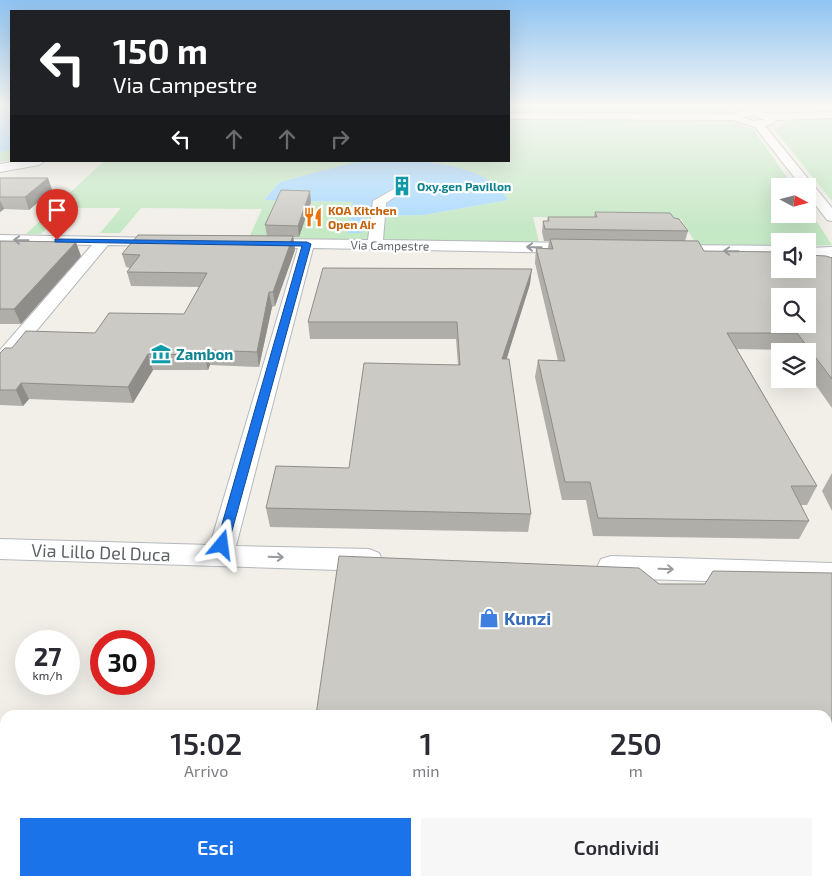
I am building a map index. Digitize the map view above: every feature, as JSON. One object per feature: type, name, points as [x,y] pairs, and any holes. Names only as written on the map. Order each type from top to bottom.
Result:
[{"type":"street","points":[[782,147],[832,217]]},
{"type":"street","points":[[0,168],[33,162]]},
{"type":"street","points":[[375,245],[380,202],[394,194]]},
{"type":"street","points":[[0,240],[180,242]]},
{"type":"street","points":[[0,362],[104,241]]},
{"type":"street","name":"Via Campestre","points":[[252,243],[592,248]]},
{"type":"street","points":[[220,555],[307,244]]},
{"type":"street","points":[[661,250],[771,252]]},
{"type":"street","points":[[816,252],[832,252]]},
{"type":"street","name":"Via Lillo Del Duca","points":[[0,549],[397,561]]},
{"type":"street","points":[[585,567],[832,574]]},
{"type":"green space","points":[[0,147],[10,147],[10,160],[0,162]]},
{"type":"green space","points":[[510,147],[766,147],[787,178],[771,178],[771,223],[816,223],[816,220],[832,245],[816,246],[816,233],[771,233],[771,246],[697,245],[681,219],[533,217],[539,242],[249,238],[262,209],[141,208],[120,233],[100,233],[121,208],[68,208],[41,234],[26,234],[103,162],[360,162],[280,182],[264,200],[354,202],[347,233],[362,233],[366,216],[424,215],[508,200],[491,183],[457,168],[427,162],[510,162]]},
{"type":"green space","points":[[789,147],[832,147],[832,201],[816,181],[816,178],[813,178]]},
{"type":"water","points":[[356,162],[427,162],[470,171],[488,179],[501,190],[508,200],[424,215],[366,216],[362,233],[347,233],[353,202],[264,200],[280,182]]},
{"type":"building","points":[[0,178],[48,178],[25,197],[0,197]]},
{"type":"building","points":[[281,190],[310,191],[298,226],[265,225]]},
{"type":"building","points":[[595,212],[670,213],[674,218],[679,219],[688,231],[545,229],[543,221],[549,221],[548,217],[597,217]]},
{"type":"building","points":[[138,235],[293,236],[273,292],[269,292],[257,352],[206,350],[204,355],[148,354],[128,387],[21,383],[16,390],[0,390],[0,353],[5,348],[12,348],[26,331],[95,333],[109,313],[184,314],[207,273],[127,272],[140,255],[122,254]]},
{"type":"building","points":[[550,239],[698,241],[704,251],[771,252],[771,278],[816,278],[816,255],[832,258],[832,379],[816,358],[816,343],[805,343],[797,333],[816,333],[816,288],[771,288],[771,333],[727,333],[817,486],[791,486],[809,521],[598,518],[590,482],[565,482],[538,360],[565,361],[536,248],[553,249]]},
{"type":"building","points":[[0,241],[76,242],[14,309],[0,309]]},
{"type":"building","points":[[323,268],[532,269],[502,359],[509,359],[531,514],[266,508],[276,466],[349,468],[364,363],[460,365],[457,322],[308,322]]},
{"type":"building","points":[[339,556],[639,568],[659,584],[705,584],[713,571],[832,573],[832,710],[317,710]]},
{"type":"place","name":"Oxy.gen Pavillon","points":[[402,186]]},
{"type":"place","name":"KOA Kitchen Open Air","points":[[313,217]]},
{"type":"place","name":"Zambon","points":[[161,354]]},
{"type":"place","name":"Kunzi","points":[[489,618]]},
{"type":"route","points":[[57,240],[307,244],[222,545]]}]
